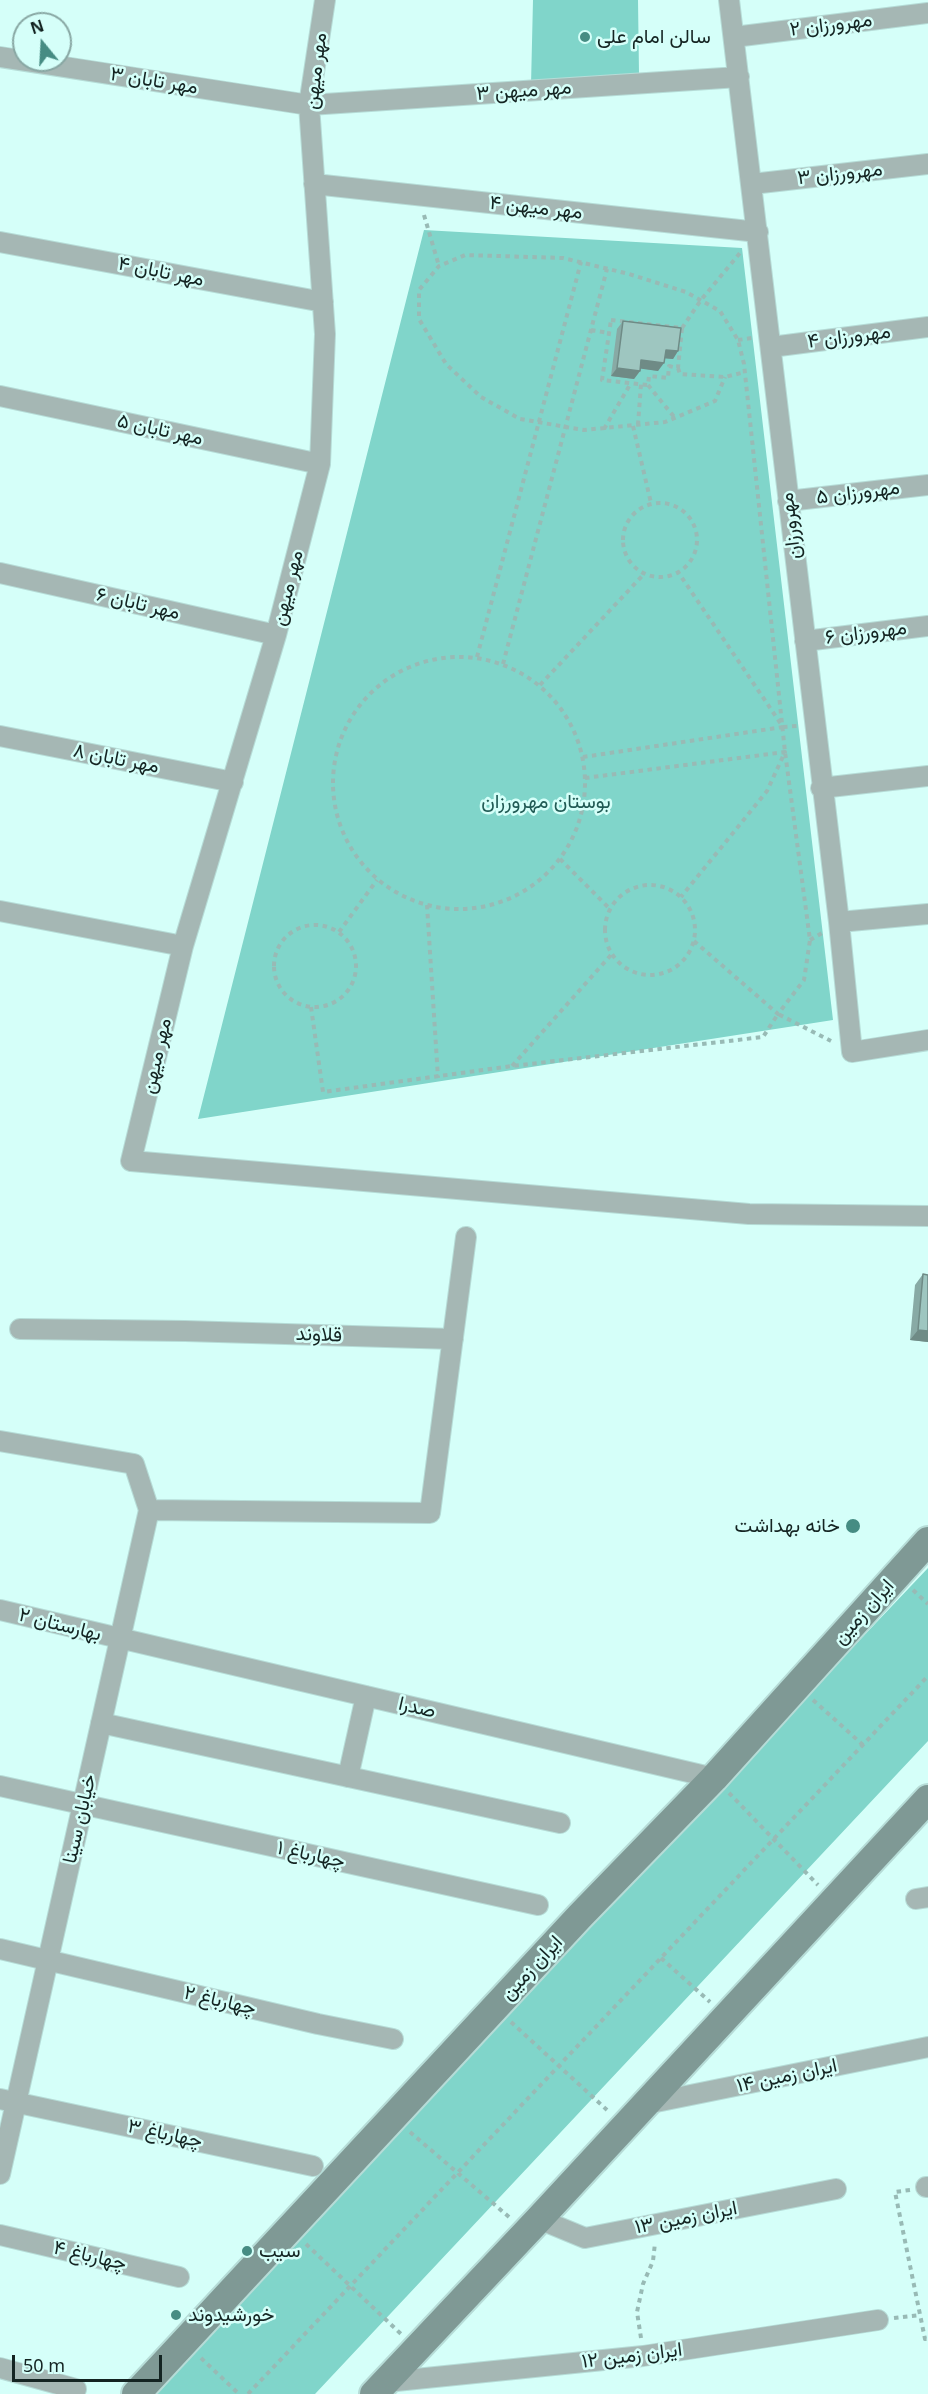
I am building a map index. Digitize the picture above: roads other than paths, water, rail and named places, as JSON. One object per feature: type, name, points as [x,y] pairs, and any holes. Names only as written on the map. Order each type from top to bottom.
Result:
[{"type":"main road","name":"ایران زمین","points":[[136,2394],[580,1916],[714,1778],[928,1541]]},
{"type":"main road","points":[[380,2388],[928,1799]]},
{"type":"street","name":"مهر میهن","points":[[325,0],[309,105],[325,334],[320,464],[276,635],[183,946],[131,1161],[748,1214],[928,1216]]},
{"type":"street","name":"مهرورزان","points":[[729,0],[758,232],[821,788],[839,922],[852,1052],[928,1040]]},
{"type":"street","name":"مهرورزان ۲","points":[[734,36],[928,13]]},
{"type":"street","name":"مهر تابان ۳","points":[[0,57],[309,105]]},
{"type":"street","name":"مهر میهن ۳","points":[[309,105],[739,77]]},
{"type":"street","name":"مهرورزان ۳","points":[[752,184],[928,164]]},
{"type":"street","name":"مهر میهن ۴","points":[[315,184],[758,232]]},
{"type":"street","name":"مهر تابان ۴","points":[[0,242],[323,302]]},
{"type":"street","name":"مهرورزان ۴","points":[[771,347],[928,327]]},
{"type":"street","name":"مهر تابان ۵","points":[[0,396],[320,464]]},
{"type":"street","name":"مهرورزان ۵","points":[[788,501],[928,484]]},
{"type":"street","name":"مهر تابان ۶","points":[[0,573],[276,635]]},
{"type":"street","name":"مهرورزان ۶","points":[[805,641],[928,626]]},
{"type":"street","name":"مهر تابان ۸","points":[[0,736],[233,782]]},
{"type":"street","points":[[821,788],[928,776]]},
{"type":"street","points":[[0,911],[183,946]]},
{"type":"street","points":[[839,922],[928,914]]},
{"type":"street","points":[[0,1441],[134,1464],[149,1510],[430,1514],[466,1237]]},
{"type":"street","name":"قلاوند","points":[[20,1329],[453,1339]]},
{"type":"street","name":"خیابان سینا","points":[[0,2174],[8,2100],[48,1960],[149,1510]]},
{"type":"street","name":"بهارستان ۲","points":[[0,1610],[120,1639]]},
{"type":"street","name":"صدرا","points":[[120,1639],[714,1778]]},
{"type":"street","points":[[348,1777],[366,1696]]},
{"type":"street","points":[[101,1723],[560,1822]]},
{"type":"street","name":"چهارباغ ۱","points":[[0,1786],[538,1905]]},
{"type":"street","name":"چهارباغ ۲","points":[[0,1949],[318,2025],[393,2039]]},
{"type":"street","name":"ایران زمین ۱۴","points":[[646,2104],[928,2047]]},
{"type":"street","name":"چهارباغ ۳","points":[[8,2100],[313,2166]]},
{"type":"street","name":"ایران زمین ۱۳","points":[[533,2226],[585,2238],[836,2189]]},
{"type":"street","name":"چهارباغ ۴","points":[[0,2235],[179,2277]]},
{"type":"street","name":"ایران زمین ۱۲","points":[[380,2388],[643,2356],[878,2320]]},
{"type":"street","points":[[0,2368],[76,2389]]},
{"type":"place","name":"سالن امام علی","points":[[585,37]]},
{"type":"place","name":"خانه بهداشت","points":[[853,1526]]},
{"type":"place","name":"سیب","points":[[247,2251]]},
{"type":"place","name":"خورشیدوند","points":[[176,2315]]},
{"type":"park label","name":"بوستان مهرورزان","points":[[546,802]]}]
